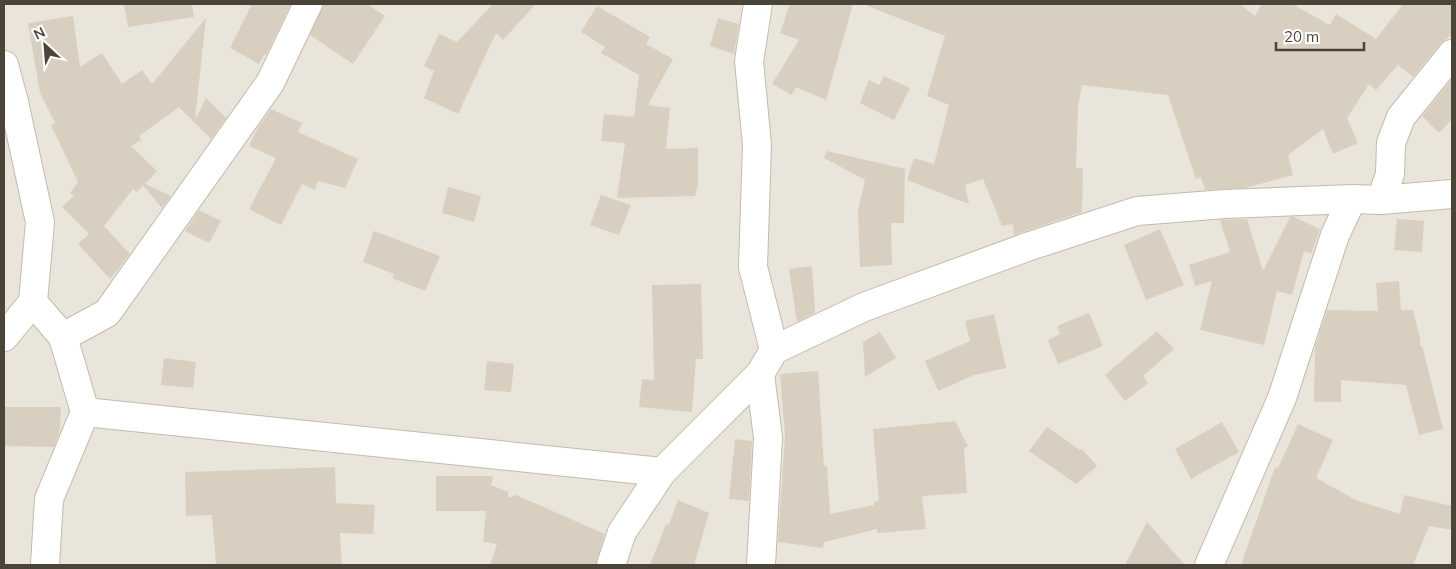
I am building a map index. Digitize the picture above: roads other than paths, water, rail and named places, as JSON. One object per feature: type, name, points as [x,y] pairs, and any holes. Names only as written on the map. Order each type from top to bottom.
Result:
[{"type":"street","points":[[63,337],[107,313],[270,82],[308,4]]},
{"type":"street","points":[[758,4],[750,61],[757,145],[753,267],[774,350]]},
{"type":"street","points":[[1381,200],[1390,174],[1391,143],[1402,117],[1452,54]]},
{"type":"street","points":[[4,65],[40,222],[33,302],[4,337]]},
{"type":"street","points":[[611,565],[622,532],[662,472],[760,374],[774,350],[864,307],[1026,247],[1137,212],[1226,204],[1352,199],[1381,200],[1452,194]]},
{"type":"street","points":[[1209,565],[1282,398],[1314,308],[1335,235],[1352,199]]},
{"type":"street","points":[[33,302],[63,337],[85,412],[49,499],[45,565]]},
{"type":"street","points":[[760,374],[768,438],[761,565]]},
{"type":"street","points":[[85,412],[662,472]]}]
